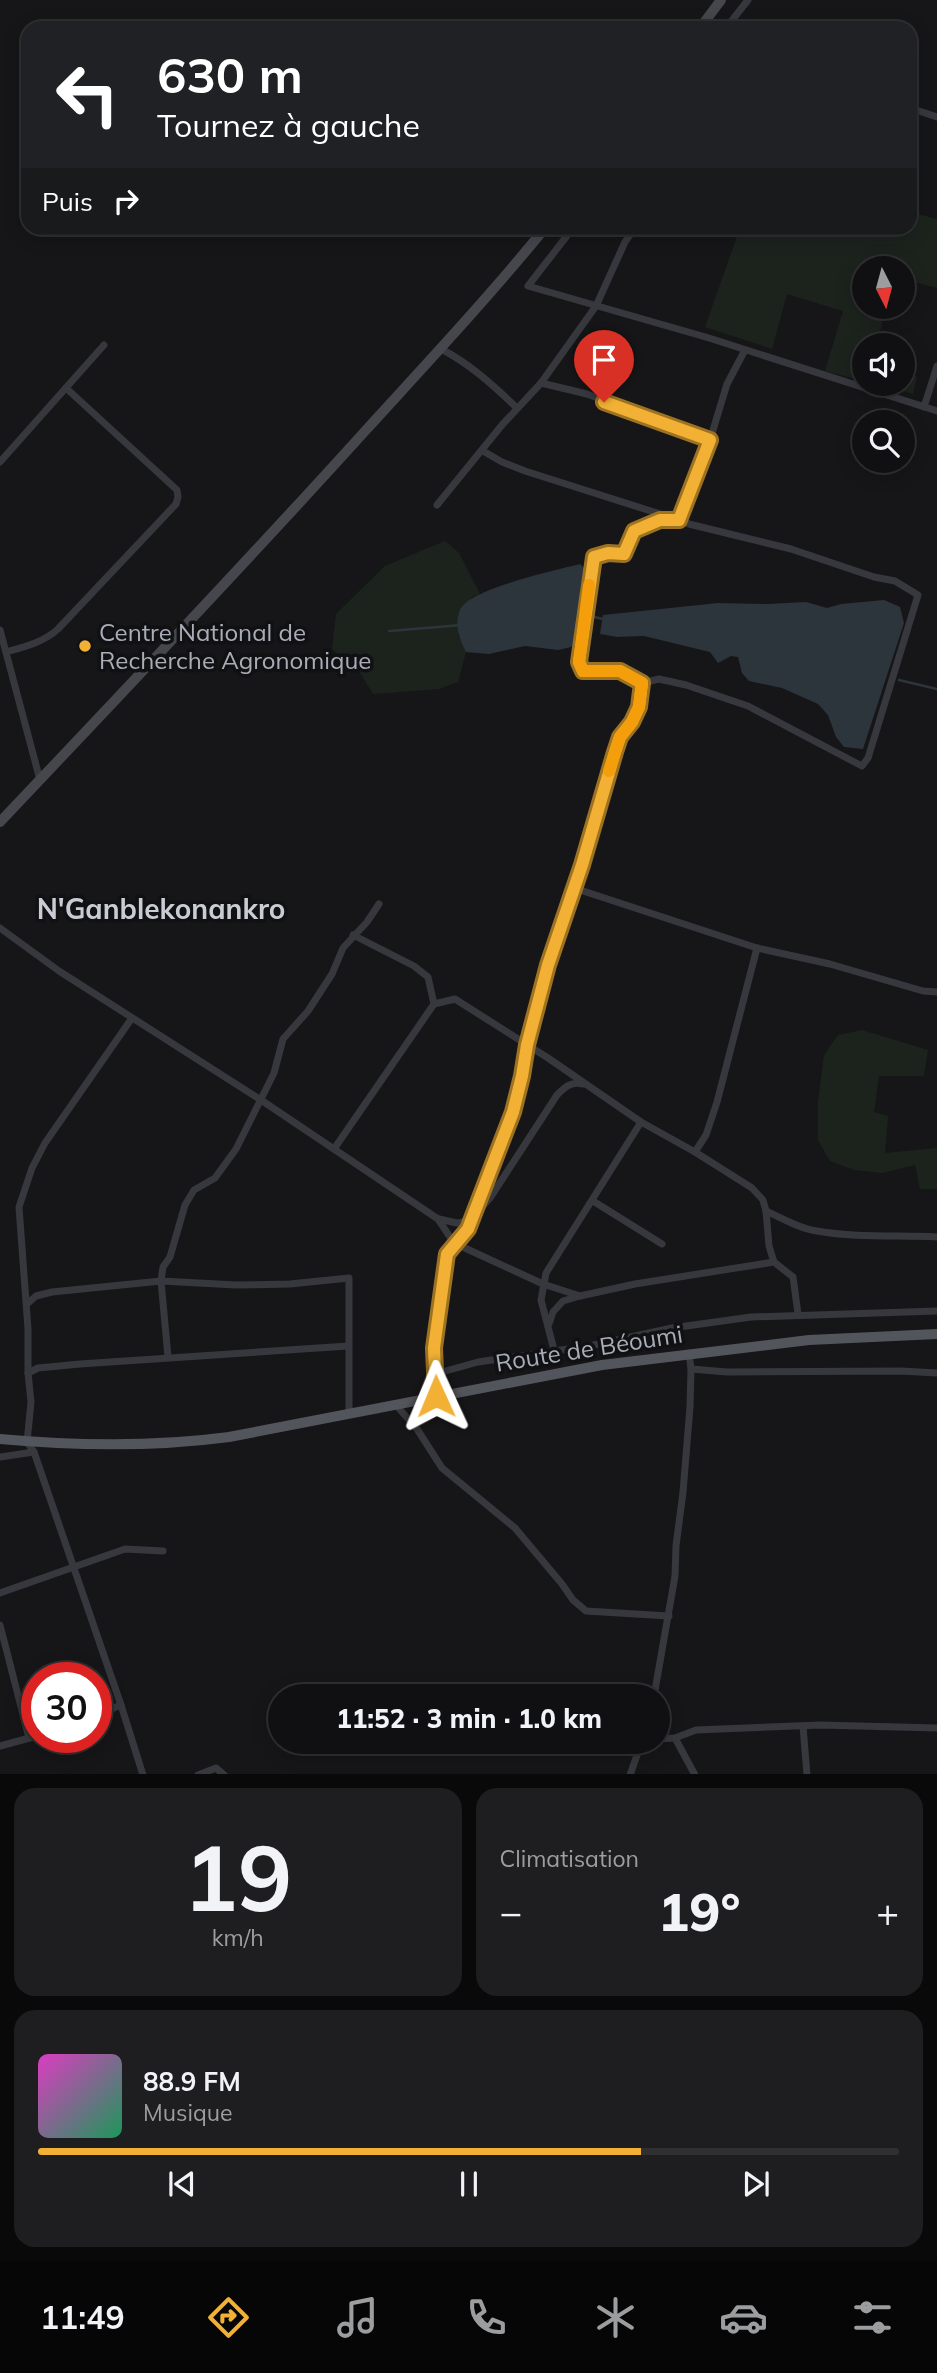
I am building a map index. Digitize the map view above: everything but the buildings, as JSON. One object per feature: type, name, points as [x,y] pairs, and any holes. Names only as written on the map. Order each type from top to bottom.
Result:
[{"type":"main road","points":[[705,21],[721,0]]},
{"type":"main road","points":[[0,822],[283,523],[441,349],[539,235]]},
{"type":"main road","name":"Route de Béoumi","points":[[0,1440],[191,1443],[602,1364],[809,1340],[937,1334]]},
{"type":"street","points":[[732,21],[748,0]]},
{"type":"street","points":[[917,110],[937,117]]},
{"type":"street","points":[[568,235],[528,286],[745,350],[937,411]]},
{"type":"street","points":[[438,505],[517,408],[541,383],[596,306],[630,235]]},
{"type":"street","points":[[0,462],[104,345]]},
{"type":"street","points":[[441,349],[496,388],[517,408]]},
{"type":"street","points":[[679,520],[710,440],[727,384],[745,350]]},
{"type":"street","points":[[925,407],[937,366]]},
{"type":"street","points":[[541,383],[587,394],[710,440]]},
{"type":"street","points":[[6,652],[52,635],[176,504],[178,496],[177,490],[66,388]]},
{"type":"street","points":[[483,451],[525,471],[679,520],[790,549],[874,577],[895,581],[918,595],[867,758],[862,766],[748,706],[659,679],[642,683],[620,671],[583,671],[579,662],[594,557],[608,553],[624,554],[634,531],[660,520],[679,520]]},
{"type":"street","points":[[0,630],[40,780]]},
{"type":"street","points":[[436,1396],[434,1348],[447,1254],[468,1229],[513,1112],[548,965],[575,888],[617,744],[639,707],[642,683]]},
{"type":"street","points":[[575,888],[757,948],[830,964],[923,991],[937,992]]},
{"type":"street","points":[[168,1357],[161,1281],[163,1267],[170,1257],[189,1198],[194,1189],[215,1178],[236,1149],[274,1073],[283,1039],[321,993],[343,948],[367,922],[379,904]]},
{"type":"street","points":[[0,928],[59,971],[261,1100],[438,1219],[457,1223],[470,1221],[490,1198],[557,1095],[567,1084],[577,1082],[588,1085]]},
{"type":"street","points":[[354,935],[414,966],[428,977],[434,1003]]},
{"type":"street","points":[[695,1152],[706,1135],[717,1102],[757,948]]},
{"type":"street","points":[[334,1149],[434,1003],[454,999],[641,1122],[752,1188],[763,1200],[768,1246],[774,1262],[793,1277],[798,1314]]},
{"type":"street","points":[[132,1018],[45,1143],[32,1168],[19,1207],[31,1402],[27,1442],[34,1452],[143,1774]]},
{"type":"street","points":[[554,1350],[541,1300],[542,1284],[554,1258],[593,1201],[641,1122]]},
{"type":"street","points":[[593,1201],[662,1244]]},
{"type":"street","points":[[766,1211],[815,1231],[887,1237],[937,1237]]},
{"type":"street","points":[[438,1219],[454,1243],[542,1284],[580,1296]]},
{"type":"street","points":[[549,1325],[552,1312],[563,1301],[580,1296],[635,1284],[774,1262]]},
{"type":"street","points":[[27,1304],[36,1296],[52,1292],[161,1281],[247,1285],[349,1278],[349,1414]]},
{"type":"street","points":[[435,1374],[478,1363],[589,1346],[672,1328],[751,1317],[937,1311]]},
{"type":"street","points":[[28,1373],[48,1367],[348,1346]]},
{"type":"street","points":[[656,1684],[668,1615],[683,1492],[691,1368],[689,1352]]},
{"type":"street","points":[[691,1368],[727,1372],[937,1373]]},
{"type":"street","points":[[395,1404],[417,1429],[442,1468],[515,1528],[573,1600],[586,1611],[668,1615]]},
{"type":"street","points":[[0,1457],[34,1452]]},
{"type":"street","points":[[0,1594],[125,1549],[163,1551]]},
{"type":"street","points":[[0,1625],[21,1696]]},
{"type":"street","points":[[112,1709],[121,1706]]},
{"type":"street","points":[[670,1738],[696,1730],[821,1725],[937,1728]]},
{"type":"street","points":[[803,1726],[807,1774]]},
{"type":"street","points":[[676,1738],[695,1774]]},
{"type":"street","points":[[0,1746],[21,1740]]},
{"type":"street","points":[[630,1774],[637,1754]]},
{"type":"street","points":[[198,1774],[216,1768],[224,1774]]},
{"type":"shaded area","points":[[917,214],[937,219],[937,288],[915,282],[915,256],[852,256],[852,319],[883,319],[880,333],[852,333],[852,378],[825,371],[843,311],[787,294],[772,349],[705,327],[738,235],[917,235]]},
{"type":"shaded area","points":[[445,541],[459,553],[480,594],[472,597],[458,635],[466,652],[458,682],[439,689],[373,694],[359,671],[332,649],[336,614],[385,566]]},
{"type":"shaded area","points":[[580,564],[584,568],[577,639],[571,647],[558,650],[525,646],[489,654],[466,652],[459,637],[457,621],[460,610],[467,602],[514,581]]},
{"type":"shaded area","points":[[884,600],[900,607],[904,623],[863,749],[844,747],[836,737],[828,715],[818,704],[782,688],[749,681],[742,673],[738,657],[731,656],[718,663],[710,652],[644,636],[617,637],[600,634],[603,615],[718,603],[806,602],[827,608]]},
{"type":"shaded area","points":[[862,1030],[928,1050],[924,1076],[879,1076],[874,1112],[888,1116],[885,1153],[937,1148],[937,1189],[920,1189],[915,1165],[882,1173],[854,1170],[830,1161],[818,1140],[818,1102],[824,1055],[838,1035]]},
{"type":"waterway","points":[[586,615],[603,619]]},
{"type":"waterway","points":[[389,631],[462,625]]},
{"type":"waterway","points":[[899,680],[937,689]]},
{"type":"slow traffic","points":[[589,585],[579,662],[583,671],[620,671],[642,683],[639,707],[632,722],[620,737],[609,771]]},
{"type":"place","name":"Centre National de Recherche Agronomique","points":[[85,646]]},
{"type":"district","name":"N'Ganblekonankro","points":[[161,908]]},
{"type":"route","points":[[436,1396],[434,1348],[447,1254],[468,1229],[513,1112],[548,965],[582,865],[620,737],[632,722],[639,707],[642,683],[636,678],[620,671],[583,671],[579,662],[594,557],[608,553],[624,554],[634,531],[660,520],[679,520],[710,440],[604,402]]}]
